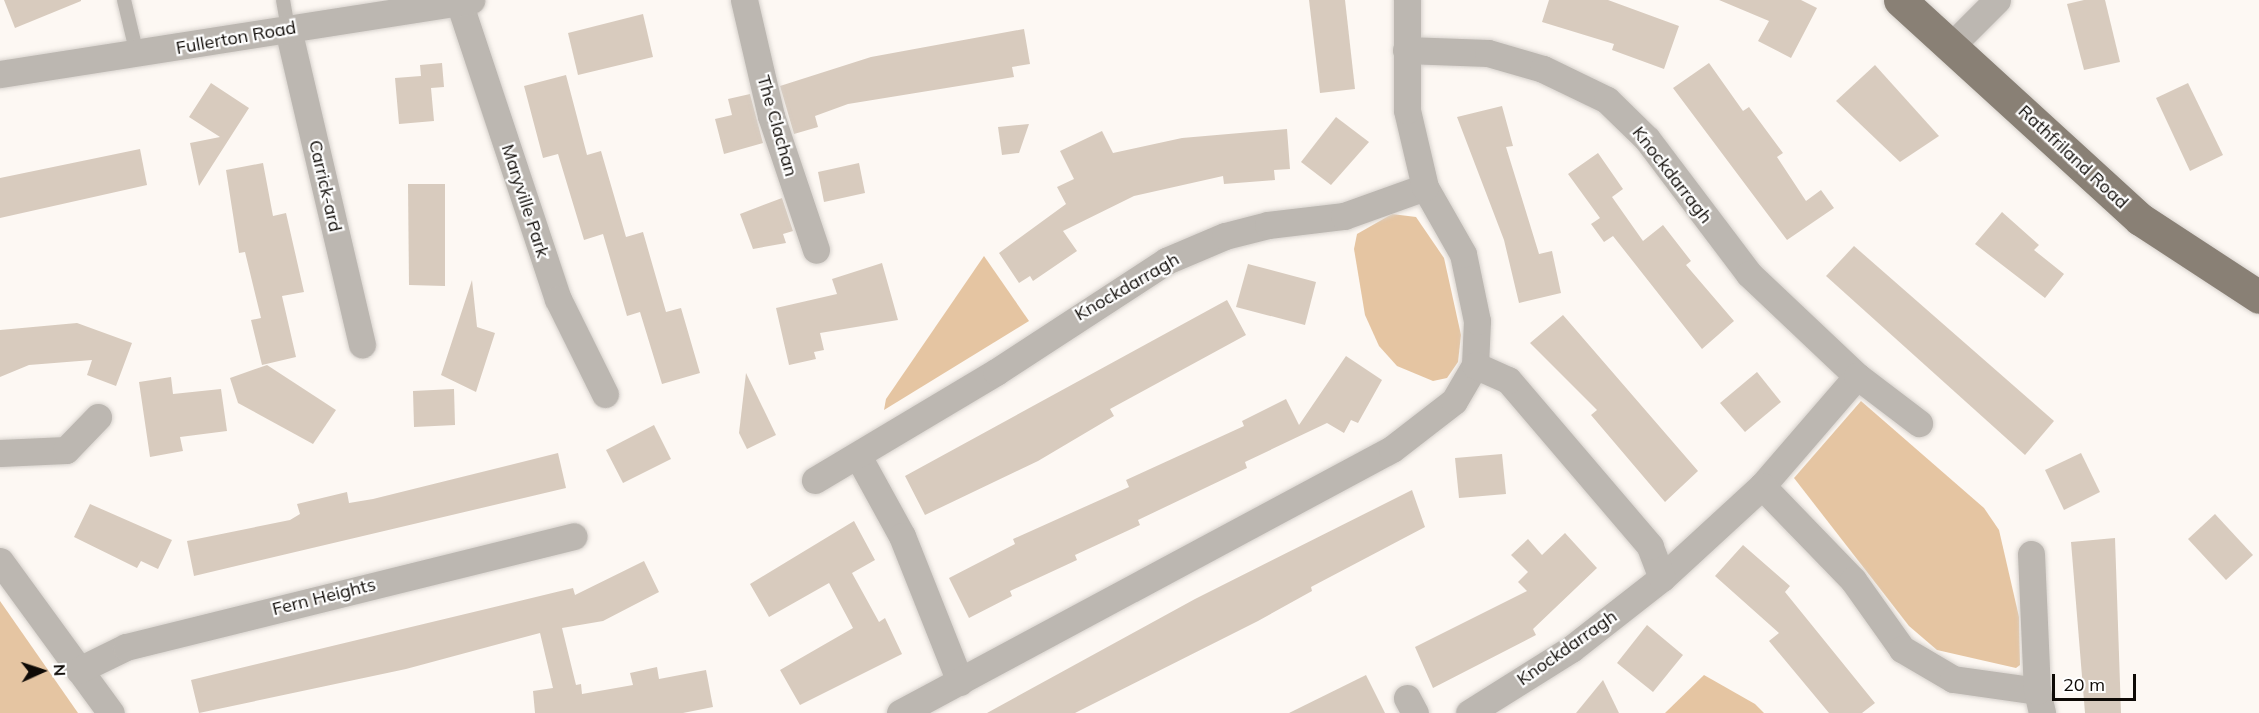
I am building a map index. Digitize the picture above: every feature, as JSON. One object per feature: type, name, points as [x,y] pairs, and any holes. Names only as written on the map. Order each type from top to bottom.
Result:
[{"type":"main road","name":"Rathfriland Road","points":[[1900,0],[2140,219],[2259,297]]},
{"type":"street","name":"The Clachan","points":[[744,0],[771,116],[816,250]]},
{"type":"street","points":[[900,713],[1392,448],[1454,401],[1475,365],[1477,321],[1463,254],[1425,187],[1407,110],[1407,0]]},
{"type":"street","points":[[1951,46],[1997,0]]},
{"type":"street","name":"Fullerton Road","points":[[0,74],[465,1]]},
{"type":"street","name":"Maryville Park","points":[[465,1],[558,299],[604,394]]},
{"type":"street","name":"Carrick-ard","points":[[288,29],[362,344]]},
{"type":"street","name":"Knockdarragh","points":[[1406,50],[1488,53],[1543,69],[1608,100],[1647,139],[1749,274],[1857,376],[1919,423]]},
{"type":"street","name":"Knockdarragh","points":[[815,480],[858,456],[1166,261],[1225,236],[1268,225],[1344,216],[1425,187]]},
{"type":"street","points":[[1475,365],[1515,389],[1650,546],[1662,578]]},
{"type":"street","name":"Knockdarragh","points":[[1469,713],[1571,649],[1662,578],[1762,486],[1857,376]]},
{"type":"street","points":[[0,453],[66,450],[98,417]]},
{"type":"street","points":[[858,456],[902,536],[960,682]]},
{"type":"street","points":[[1762,486],[1853,580],[1902,649],[1953,679],[2040,702],[2031,554]]},
{"type":"street","name":"Fern Heights","points":[[79,670],[126,647],[573,536]]},
{"type":"street","points":[[0,561],[111,713]]},
{"type":"lane","points":[[124,0],[137,54]]},
{"type":"lane","points":[[284,0],[288,29]]},
{"type":"shaded area","points":[[1392,214],[1416,217],[1444,258],[1461,335],[1458,362],[1447,378],[1433,381],[1397,366],[1379,346],[1365,315],[1354,249],[1357,234]]},
{"type":"shaded area","points":[[984,256],[1029,321],[884,410],[886,399]]},
{"type":"shaded area","points":[[1861,401],[1984,508],[1999,530],[2019,617],[2020,665],[2016,668],[1937,650],[1909,626],[1794,478]]},
{"type":"shaded area","points":[[0,601],[78,713],[0,713]]},
{"type":"shaded area","points":[[1704,675],[1755,704],[1764,713],[1665,713]]},
{"type":"building","points":[[4,0],[81,0],[81,1],[15,28]]},
{"type":"building","points":[[1309,0],[1345,0],[1355,89],[1320,93]]},
{"type":"building","points":[[1549,0],[1608,0],[1679,26],[1664,69],[1612,50],[1614,44],[1542,22]]},
{"type":"building","points":[[1719,0],[1801,0],[1817,8],[1791,58],[1758,41],[1769,21]]},
{"type":"building","points":[[2084,0],[2105,0],[2120,62],[2084,70],[2067,4]]},
{"type":"building","points":[[643,14],[653,57],[578,75],[568,33]]},
{"type":"building","points":[[1024,29],[1030,64],[1012,67],[1014,77],[848,104],[815,116],[818,127],[794,134],[780,86],[871,57]]},
{"type":"building","points":[[442,63],[444,87],[431,88],[434,121],[399,124],[395,78],[421,76],[420,65]]},
{"type":"building","points":[[1709,63],[1743,111],[1749,107],[1783,153],[1777,157],[1806,201],[1821,190],[1834,208],[1787,240],[1673,88]]},
{"type":"building","points":[[1875,65],[1939,136],[1900,162],[1836,101]]},
{"type":"building","points":[[566,75],[587,155],[601,151],[626,237],[643,232],[666,312],[681,308],[700,373],[662,384],[640,312],[627,316],[603,234],[584,240],[558,154],[543,158],[524,86]]},
{"type":"building","points":[[211,83],[249,108],[199,186],[190,143],[220,137],[189,117]]},
{"type":"building","points":[[2188,83],[2223,155],[2190,171],[2156,98]]},
{"type":"building","points":[[750,94],[763,143],[724,154],[715,119],[732,115],[728,99]]},
{"type":"building","points":[[1502,106],[1513,146],[1506,147],[1539,254],[1552,251],[1561,293],[1519,303],[1504,240],[1457,117]]},
{"type":"building","points":[[1336,117],[1369,142],[1331,185],[1301,162]]},
{"type":"building","points":[[1029,124],[1019,153],[1002,155],[998,127]]},
{"type":"building","points":[[1287,129],[1290,169],[1274,170],[1275,180],[1224,184],[1223,176],[1134,196],[1063,231],[1077,251],[1033,281],[1030,276],[1019,283],[999,253],[1066,204],[1057,187],[1074,179],[1060,151],[1102,131],[1113,153],[1182,138]]},
{"type":"building","points":[[140,149],[147,185],[0,218],[0,178]]},
{"type":"building","points":[[1598,153],[1623,189],[1612,197],[1643,241],[1663,225],[1691,261],[1686,265],[1734,321],[1702,349],[1613,236],[1604,242],[1591,224],[1600,218],[1568,174]]},
{"type":"building","points":[[263,163],[273,216],[286,213],[304,292],[282,296],[296,357],[262,365],[251,320],[261,318],[245,252],[239,253],[226,170]]},
{"type":"building","points":[[859,163],[865,193],[824,202],[818,172]]},
{"type":"building","points":[[408,184],[445,184],[445,286],[409,285]]},
{"type":"building","points":[[782,198],[793,231],[783,234],[786,243],[753,249],[740,214]]},
{"type":"building","points":[[2002,212],[2039,245],[2034,250],[2064,274],[2045,298],[1975,244]]},
{"type":"building","points":[[1854,246],[2054,421],[2025,455],[1826,276]]},
{"type":"building","points":[[882,263],[898,320],[820,333],[824,350],[814,352],[816,359],[789,365],[776,308],[837,294],[832,279]]},
{"type":"building","points":[[1248,264],[1316,282],[1305,325],[1236,307]]},
{"type":"building","points":[[472,280],[477,327],[495,333],[476,392],[441,375]]},
{"type":"building","points":[[1227,300],[1246,335],[1110,409],[1114,416],[1038,461],[925,515],[905,476]]},
{"type":"building","points":[[1563,315],[1698,471],[1665,502],[1591,415],[1597,410],[1530,343]]},
{"type":"building","points":[[77,323],[132,343],[116,386],[87,375],[92,360],[29,365],[0,377],[0,330]]},
{"type":"building","points":[[1346,356],[1382,380],[1358,423],[1351,420],[1344,433],[1327,423],[1245,462],[1247,468],[1138,520],[1140,525],[1075,555],[1077,560],[1010,591],[1012,596],[969,618],[949,578],[1015,544],[1013,539],[1129,487],[1126,480],[1244,426],[1242,421],[1286,399],[1299,425]]},
{"type":"building","points":[[267,365],[336,410],[313,444],[238,403],[230,378]]},
{"type":"building","points":[[1757,372],[1781,402],[1745,432],[1720,403]]},
{"type":"building","points":[[746,373],[776,435],[747,449],[739,433]]},
{"type":"building","points":[[171,377],[173,394],[221,389],[227,431],[180,437],[183,451],[150,457],[139,382]]},
{"type":"building","points":[[454,389],[455,425],[414,427],[413,391]]},
{"type":"building","points":[[654,425],[671,459],[623,483],[606,450]]},
{"type":"building","points":[[558,453],[566,488],[194,576],[187,541],[290,520],[300,514],[297,504],[347,492],[349,503],[373,499]]},
{"type":"building","points":[[2081,453],[2100,492],[2064,510],[2045,470]]},
{"type":"building","points":[[1502,454],[1506,494],[1459,498],[1455,458]]},
{"type":"building","points":[[1412,490],[1425,527],[1311,587],[1312,591],[1258,621],[1075,713],[987,713],[1195,599]]},
{"type":"building","points":[[90,504],[172,540],[158,569],[141,561],[137,568],[74,537]]},
{"type":"building","points":[[2215,514],[2253,555],[2226,580],[2188,539]]},
{"type":"building","points":[[854,521],[875,560],[852,573],[879,622],[885,618],[902,654],[800,705],[780,670],[853,628],[829,583],[769,617],[750,584]]},
{"type":"building","points":[[1565,533],[1597,568],[1533,629],[1536,635],[1433,688],[1415,647],[1527,591],[1518,582],[1528,572],[1511,555],[1528,539],[1542,555]]},
{"type":"building","points":[[2115,538],[2121,713],[2085,713],[2071,542]]},
{"type":"building","points":[[1743,545],[1790,586],[1785,592],[1875,703],[1862,713],[1829,713],[1769,641],[1779,633],[1715,576]]},
{"type":"building","points":[[644,561],[659,592],[603,621],[562,628],[576,685],[581,684],[582,694],[633,685],[630,673],[657,667],[659,679],[706,670],[713,707],[683,713],[535,713],[533,691],[553,688],[540,633],[406,669],[199,713],[191,680],[573,588],[575,595]]},
{"type":"building","points":[[1647,625],[1683,655],[1653,692],[1617,663]]},
{"type":"building","points":[[1366,675],[1385,713],[1289,713]]},
{"type":"building","points":[[1603,680],[1619,713],[1576,713]]}]
